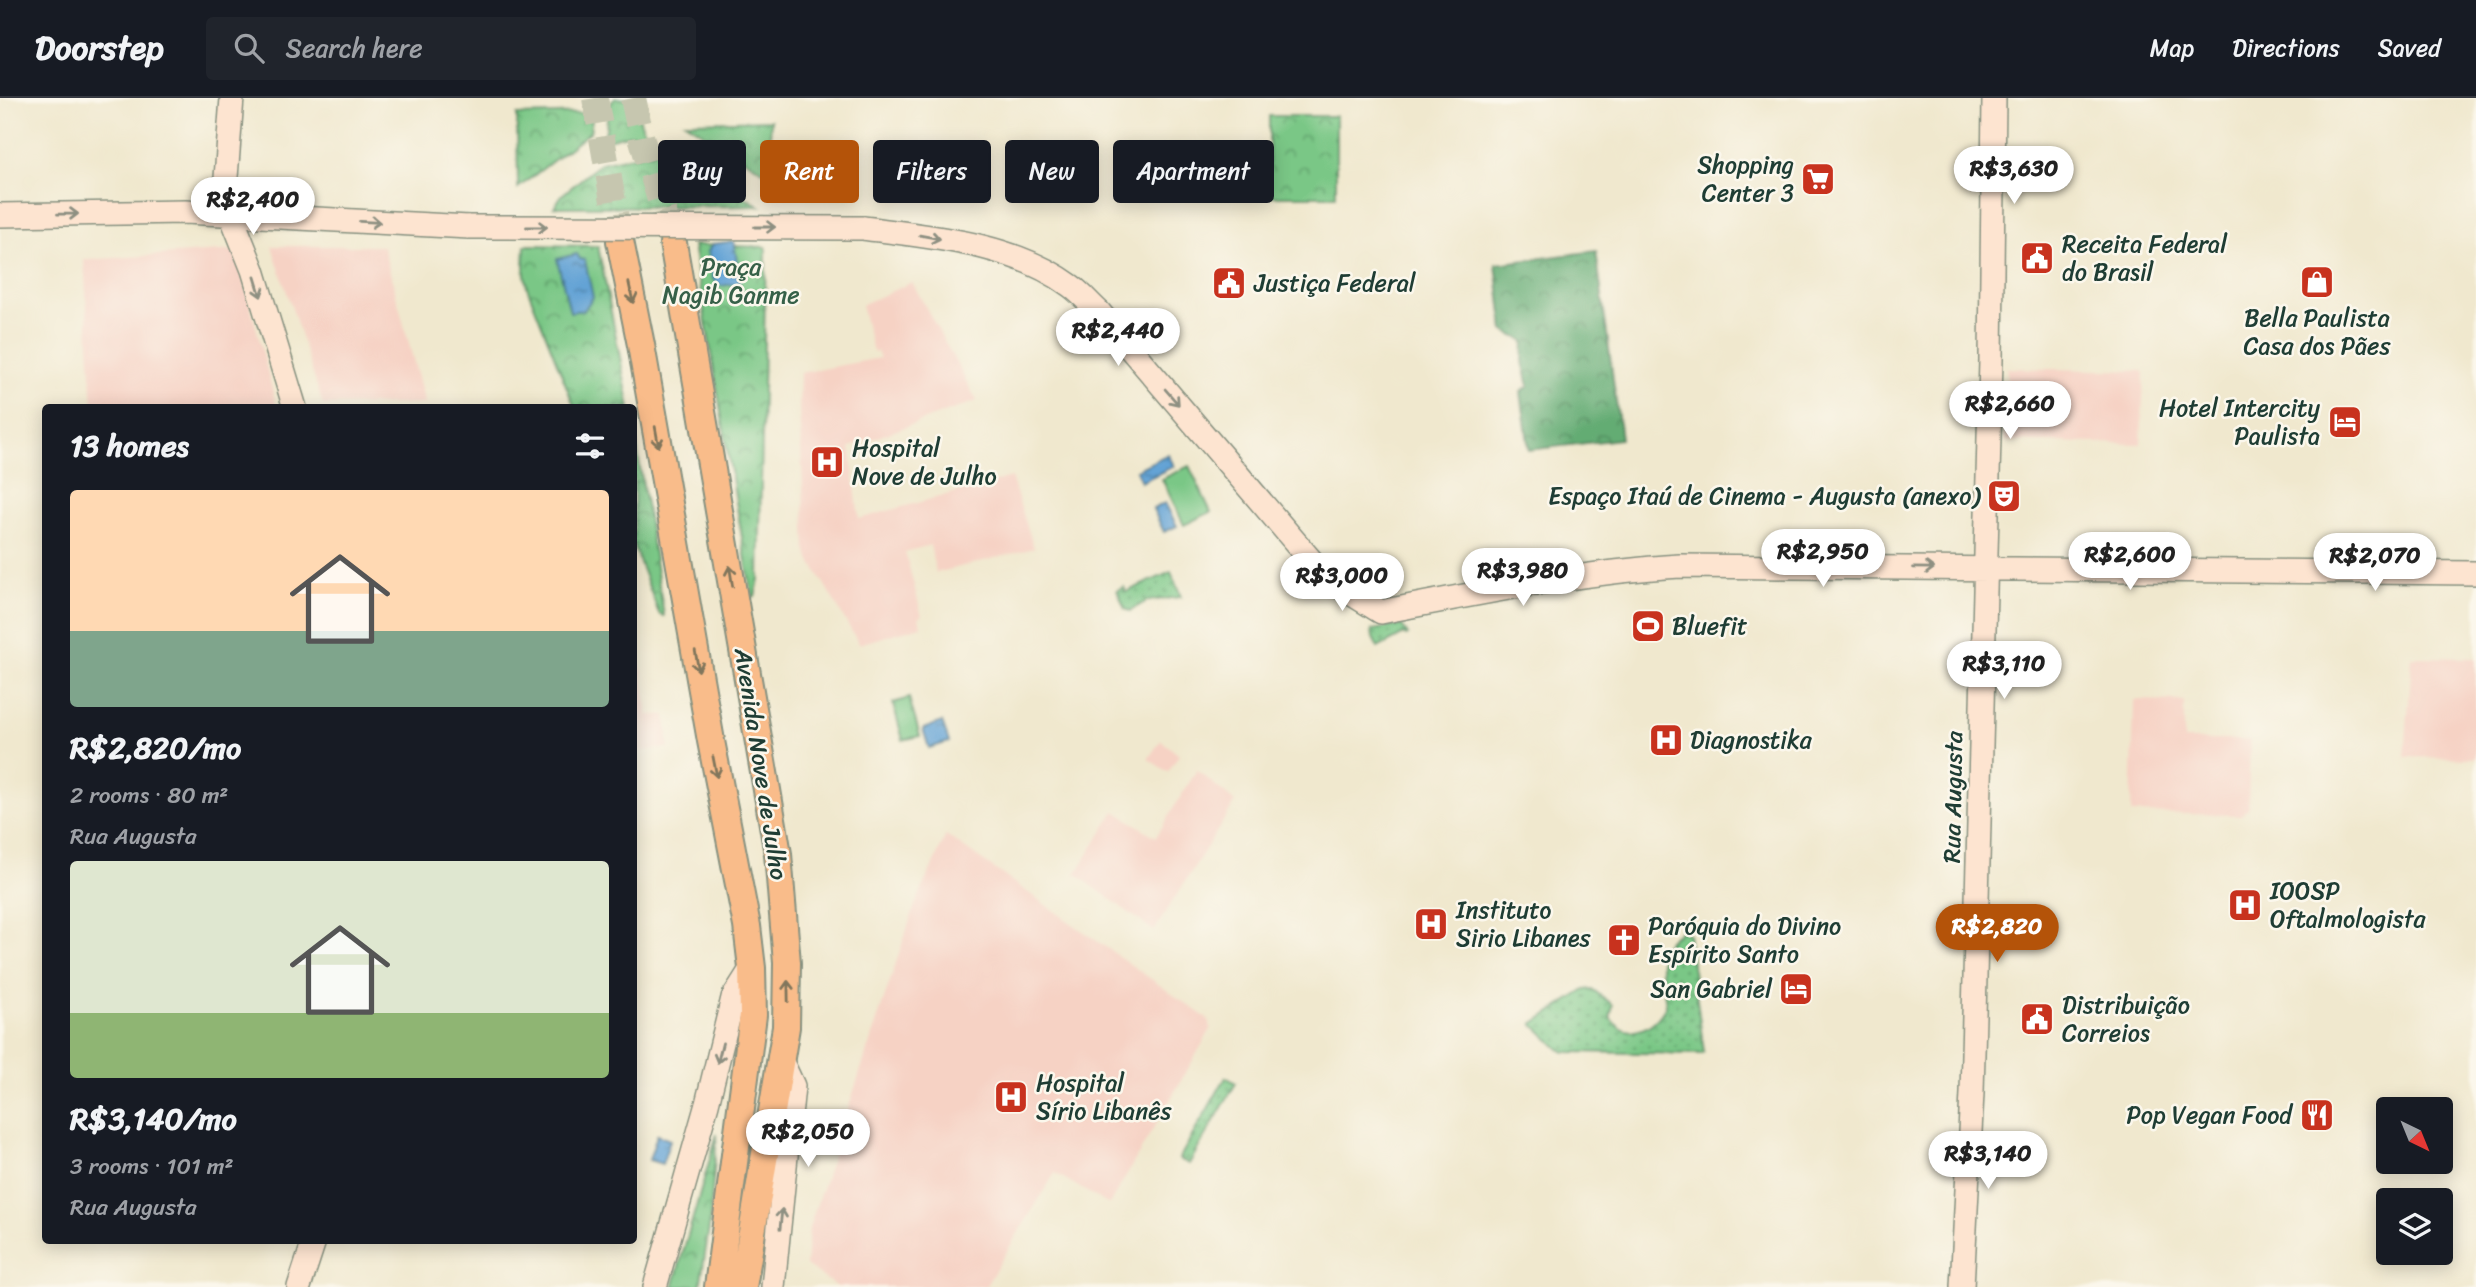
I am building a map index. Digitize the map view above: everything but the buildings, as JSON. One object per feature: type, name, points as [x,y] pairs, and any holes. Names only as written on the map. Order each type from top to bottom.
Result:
[{"type":"main road","name":"Avenida Nove de Julho","points":[[620,241],[641,345],[724,816],[747,926],[752,968],[753,1015],[718,1287]]},
{"type":"main road","name":"Avenida Nove de Julho","points":[[673,243],[778,854],[787,963],[786,1027],[743,1287]]},
{"type":"street","name":"Rua Augusta","points":[[1962,1287],[1972,1093],[1994,98]]},
{"type":"street","points":[[231,100],[225,191],[231,215],[253,270],[294,404]]},
{"type":"street","points":[[0,215],[185,212],[451,226],[863,228],[928,236],[1004,253],[1034,265],[1071,286],[1099,312],[1326,578],[1381,612],[1495,590],[1670,566],[2476,573]]},
{"type":"street","points":[[655,1287],[707,1104],[733,998],[752,968]]},
{"type":"street","points":[[773,1287],[793,1086],[780,1058]]},
{"type":"street","points":[[299,1287],[313,1244]]},
{"type":"shaded area","points":[[272,246],[383,246],[425,404],[323,404]]},
{"type":"shaded area","points":[[236,250],[276,404],[93,404],[84,260]]},
{"type":"shaded area","name":"Hospital Nove de Julho","points":[[912,282],[977,401],[850,447],[859,519],[1011,477],[1034,548],[936,573],[930,545],[905,552],[922,616],[919,617],[921,626],[859,644],[806,549],[799,408],[800,373],[880,358],[872,348],[861,305]]},
{"type":"shaded area","points":[[2007,368],[2144,371],[2141,444],[2005,441]]},
{"type":"shaded area","points":[[2412,657],[2476,658],[2476,758],[2405,757]]},
{"type":"shaded area","points":[[637,662],[642,670],[648,715],[666,715],[669,748],[637,751]]},
{"type":"shaded area","points":[[2134,700],[2184,701],[2184,740],[2250,740],[2248,808],[2241,815],[2131,813]]},
{"type":"shaded area","points":[[1161,740],[1179,755],[1168,772],[1148,759]]},
{"type":"shaded area","points":[[1197,770],[1235,802],[1154,931],[1076,874],[1115,811],[1156,837]]},
{"type":"shaded area","name":"Hospital Sírio Libanês","points":[[946,835],[1208,1019],[1211,1029],[1109,1205],[1055,1173],[985,1287],[838,1287],[806,1266],[809,1228],[914,908]]},
{"type":"green space","points":[[615,98],[632,100],[642,127],[648,135],[631,134],[603,141],[609,107]]},
{"type":"green space","points":[[593,113],[590,132],[518,188],[517,115]]},
{"type":"green space","points":[[1269,116],[1336,116],[1336,196],[1274,196],[1274,140],[1269,140]]},
{"type":"green space","points":[[771,120],[770,140],[760,140],[760,169],[746,160],[746,140],[714,140],[685,122]]},
{"type":"green space","points":[[658,151],[658,203],[746,203],[746,198],[760,206],[554,207],[562,195],[601,163]]},
{"type":"green space","points":[[525,245],[598,246],[629,404],[573,404],[527,287]]},
{"type":"green space","name":"Praça Nagib Ganme","points":[[693,245],[766,247],[759,579],[755,596],[752,597]]},
{"type":"green space","points":[[1596,251],[1621,439],[1529,450],[1521,392],[1529,386],[1523,362],[1524,341],[1504,331],[1496,264]]},
{"type":"green space","points":[[637,449],[664,616],[658,611],[637,555]]},
{"type":"green space","points":[[1189,466],[1211,512],[1184,525],[1162,479]]},
{"type":"green space","points":[[1171,572],[1181,597],[1147,601],[1130,611],[1125,609],[1117,590],[1124,587],[1126,592]]},
{"type":"green space","points":[[1402,625],[1408,635],[1404,634],[1378,648],[1372,630]]},
{"type":"green space","points":[[909,698],[920,736],[903,740],[893,703]]},
{"type":"green space","points":[[1681,931],[1688,934],[1704,1052],[1702,1054],[1565,1052],[1533,1024],[1585,990],[1592,989],[1613,1005],[1610,1018],[1617,1025],[1632,1031],[1648,1026],[1666,1006],[1661,974],[1662,955],[1671,938]]},
{"type":"green space","points":[[1226,1077],[1236,1083],[1189,1164],[1179,1159]]},
{"type":"green space","points":[[717,1134],[709,1228],[700,1287],[673,1287]]},
{"type":"water","points":[[734,241],[740,283],[721,286],[713,279],[708,251],[713,244]]},
{"type":"water","points":[[577,254],[580,259],[585,260],[593,297],[584,310],[570,312],[557,259]]},
{"type":"water","points":[[1168,454],[1174,466],[1141,482],[1136,470]]},
{"type":"water","points":[[1165,503],[1177,526],[1164,532],[1153,509]]},
{"type":"water","points":[[942,722],[949,742],[929,748],[923,729]]},
{"type":"water","points":[[657,1135],[670,1140],[662,1164],[649,1160]]},
{"type":"tunnel","points":[[595,98],[620,241]]},
{"type":"tunnel","points":[[633,98],[642,140],[673,243]]},
{"type":"place","name":"Shopping Center 3","points":[[1818,179]]},
{"type":"place","name":"Receita Federal do Brasil","points":[[2037,258]]},
{"type":"place","name":"Bella Paulista Casa dos Pães","points":[[2317,282]]},
{"type":"place","name":"Justiça Federal","points":[[1229,283]]},
{"type":"place","name":"Hotel Intercity Paulista","points":[[2345,422]]},
{"type":"place","name":"Hospital Nove de Julho","points":[[827,462]]},
{"type":"place","name":"Espaço Itaú de Cinema - Augusta (anexo)","points":[[2004,496]]},
{"type":"place","name":"Bluefit","points":[[1648,626]]},
{"type":"place","name":"Diagnostika","points":[[1666,740]]},
{"type":"place","name":"IOOSP Oftalmologista","points":[[2245,905]]},
{"type":"place","name":"Instituto Sirio Libanes","points":[[1431,924]]},
{"type":"place","name":"Paróquia do Divino Espírito Santo","points":[[1624,940]]},
{"type":"place","name":"San Gabriel","points":[[1796,989]]},
{"type":"place","name":"Distribuição Correios","points":[[2037,1019]]},
{"type":"place","name":"Hospital Sírio Libanês","points":[[1011,1097]]},
{"type":"place","name":"Pop Vegan Food","points":[[2317,1115]]}]
